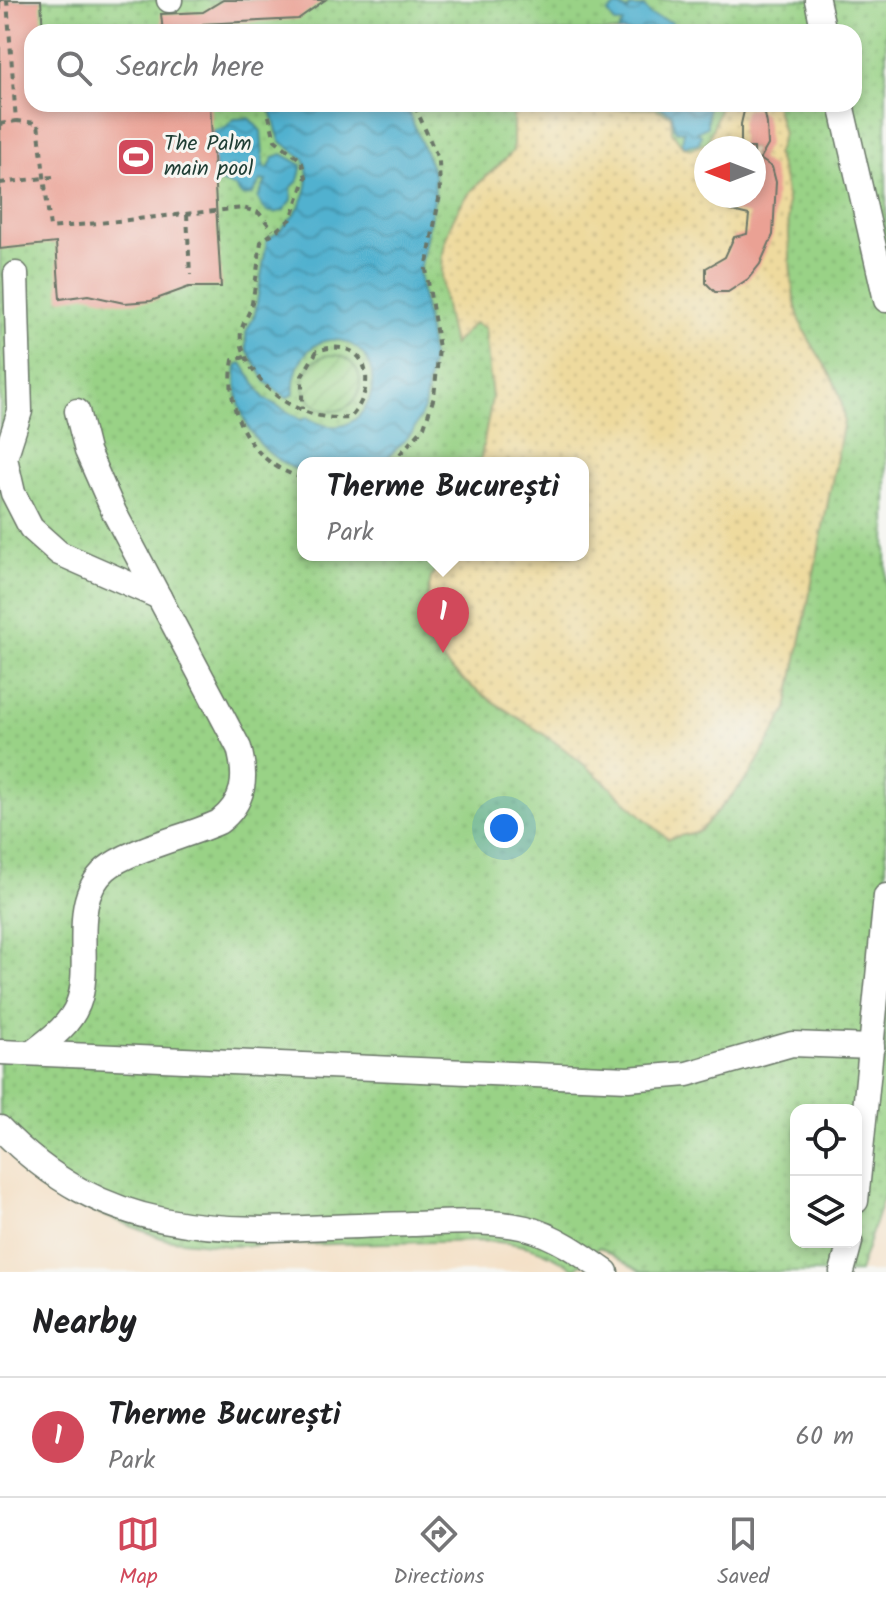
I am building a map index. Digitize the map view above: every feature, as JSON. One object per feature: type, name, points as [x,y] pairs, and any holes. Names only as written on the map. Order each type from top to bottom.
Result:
[{"type":"street","points":[[817,0],[822,24]]},
{"type":"street","points":[[843,112],[886,300]]},
{"type":"street","points":[[16,274],[20,402],[5,458],[13,493],[31,528],[59,553],[159,597]]},
{"type":"street","points":[[33,1052],[68,1021],[78,1004],[85,906],[100,877],[123,860],[219,822],[229,814],[241,795],[245,772],[239,748],[159,597],[87,451],[77,411]]},
{"type":"street","points":[[859,1176],[886,896]]},
{"type":"street","points":[[0,1052],[628,1079],[687,1074],[792,1044],[872,1047]]},
{"type":"street","points":[[0,1128],[29,1156],[80,1191],[121,1210],[160,1222],[220,1228],[509,1225],[557,1240],[606,1272]]},
{"type":"street","points":[[842,1272],[848,1248]]},
{"type":"path","points":[[7,0],[16,121]]},
{"type":"path","points":[[268,112],[275,140],[301,160],[306,177],[291,219],[261,242],[252,306],[241,334],[245,357],[268,391],[302,409],[333,419],[350,418],[367,390],[360,356],[345,347],[331,346],[317,351],[302,376],[302,409]]},
{"type":"path","points":[[397,457],[424,427],[434,397],[439,348],[426,269],[440,194],[439,161],[418,112]]},
{"type":"path","points":[[0,124],[16,121],[38,123],[50,228],[243,208],[259,213],[273,230]]},
{"type":"path","points":[[0,183],[53,177]]},
{"type":"path","points":[[187,214],[190,275]]},
{"type":"path","points":[[245,357],[233,360],[230,379],[239,423],[257,451],[274,466],[297,476]]},
{"type":"green space","points":[[0,0],[886,0],[886,1189],[859,1272],[641,1272],[599,1247],[575,1269],[532,1248],[484,1241],[229,1246],[164,1239],[93,1211],[49,1186],[0,1143]]},
{"type":"green space","points":[[332,355],[352,363],[360,383],[352,403],[332,411],[312,403],[304,383],[312,363]]},
{"type":"sand","points":[[513,112],[662,112],[671,116],[672,132],[683,147],[694,148],[694,208],[766,208],[766,136],[710,136],[718,112],[777,112],[783,134],[776,155],[786,191],[791,274],[798,314],[838,391],[844,421],[787,709],[750,775],[700,831],[668,839],[567,751],[464,681],[448,667],[421,633],[431,578],[439,561],[589,561],[589,457],[481,457],[492,398],[485,328],[474,323],[453,345],[442,267],[448,231],[468,195],[513,151]]},
{"type":"water","points":[[618,5],[628,11],[630,7],[644,7],[650,15],[672,24],[615,23],[608,13]]},
{"type":"water","points":[[271,112],[408,112],[434,173],[435,195],[419,273],[432,357],[424,409],[412,433],[388,457],[297,457],[297,470],[286,465],[260,444],[243,416],[236,383],[237,365],[242,363],[264,398],[302,420],[307,417],[330,426],[348,423],[362,412],[371,393],[368,361],[352,345],[339,340],[328,340],[309,350],[297,370],[294,394],[286,398],[266,382],[246,348],[246,332],[255,314],[267,240],[294,215],[307,183],[304,159],[280,141]]},
{"type":"water","points":[[668,112],[708,112],[707,127],[697,132],[701,135],[694,136],[694,144],[685,146],[682,142],[684,131],[675,130],[672,114]]},
{"type":"water","points":[[249,118],[261,131],[264,168],[268,169],[274,157],[282,154],[302,165],[298,181],[291,188],[292,200],[283,211],[270,212],[260,202],[258,198],[266,181],[261,180],[252,195],[242,196],[235,187],[216,181],[214,163],[206,164],[205,152],[213,151],[212,131],[226,127],[234,119]]},
{"type":"building","points":[[0,0],[41,0],[42,24],[24,24],[24,112],[210,112],[221,287],[189,287],[151,301],[124,303],[88,295],[60,299],[56,243],[0,249]]},
{"type":"building","points":[[223,0],[325,0],[298,19],[162,24],[161,14],[203,12]]},
{"type":"building","points":[[744,112],[765,114],[768,145],[766,148],[766,136],[741,136]]},
{"type":"building","points":[[766,163],[772,167],[776,182],[773,235],[760,264],[748,279],[728,292],[715,292],[706,283],[706,268],[725,257],[734,237],[747,234],[749,215],[728,210],[766,208]]},
{"type":"place","name":"The Palm main pool","points":[[136,157]]},
{"type":"place","name":"Therme București","points":[[443,653]]}]
